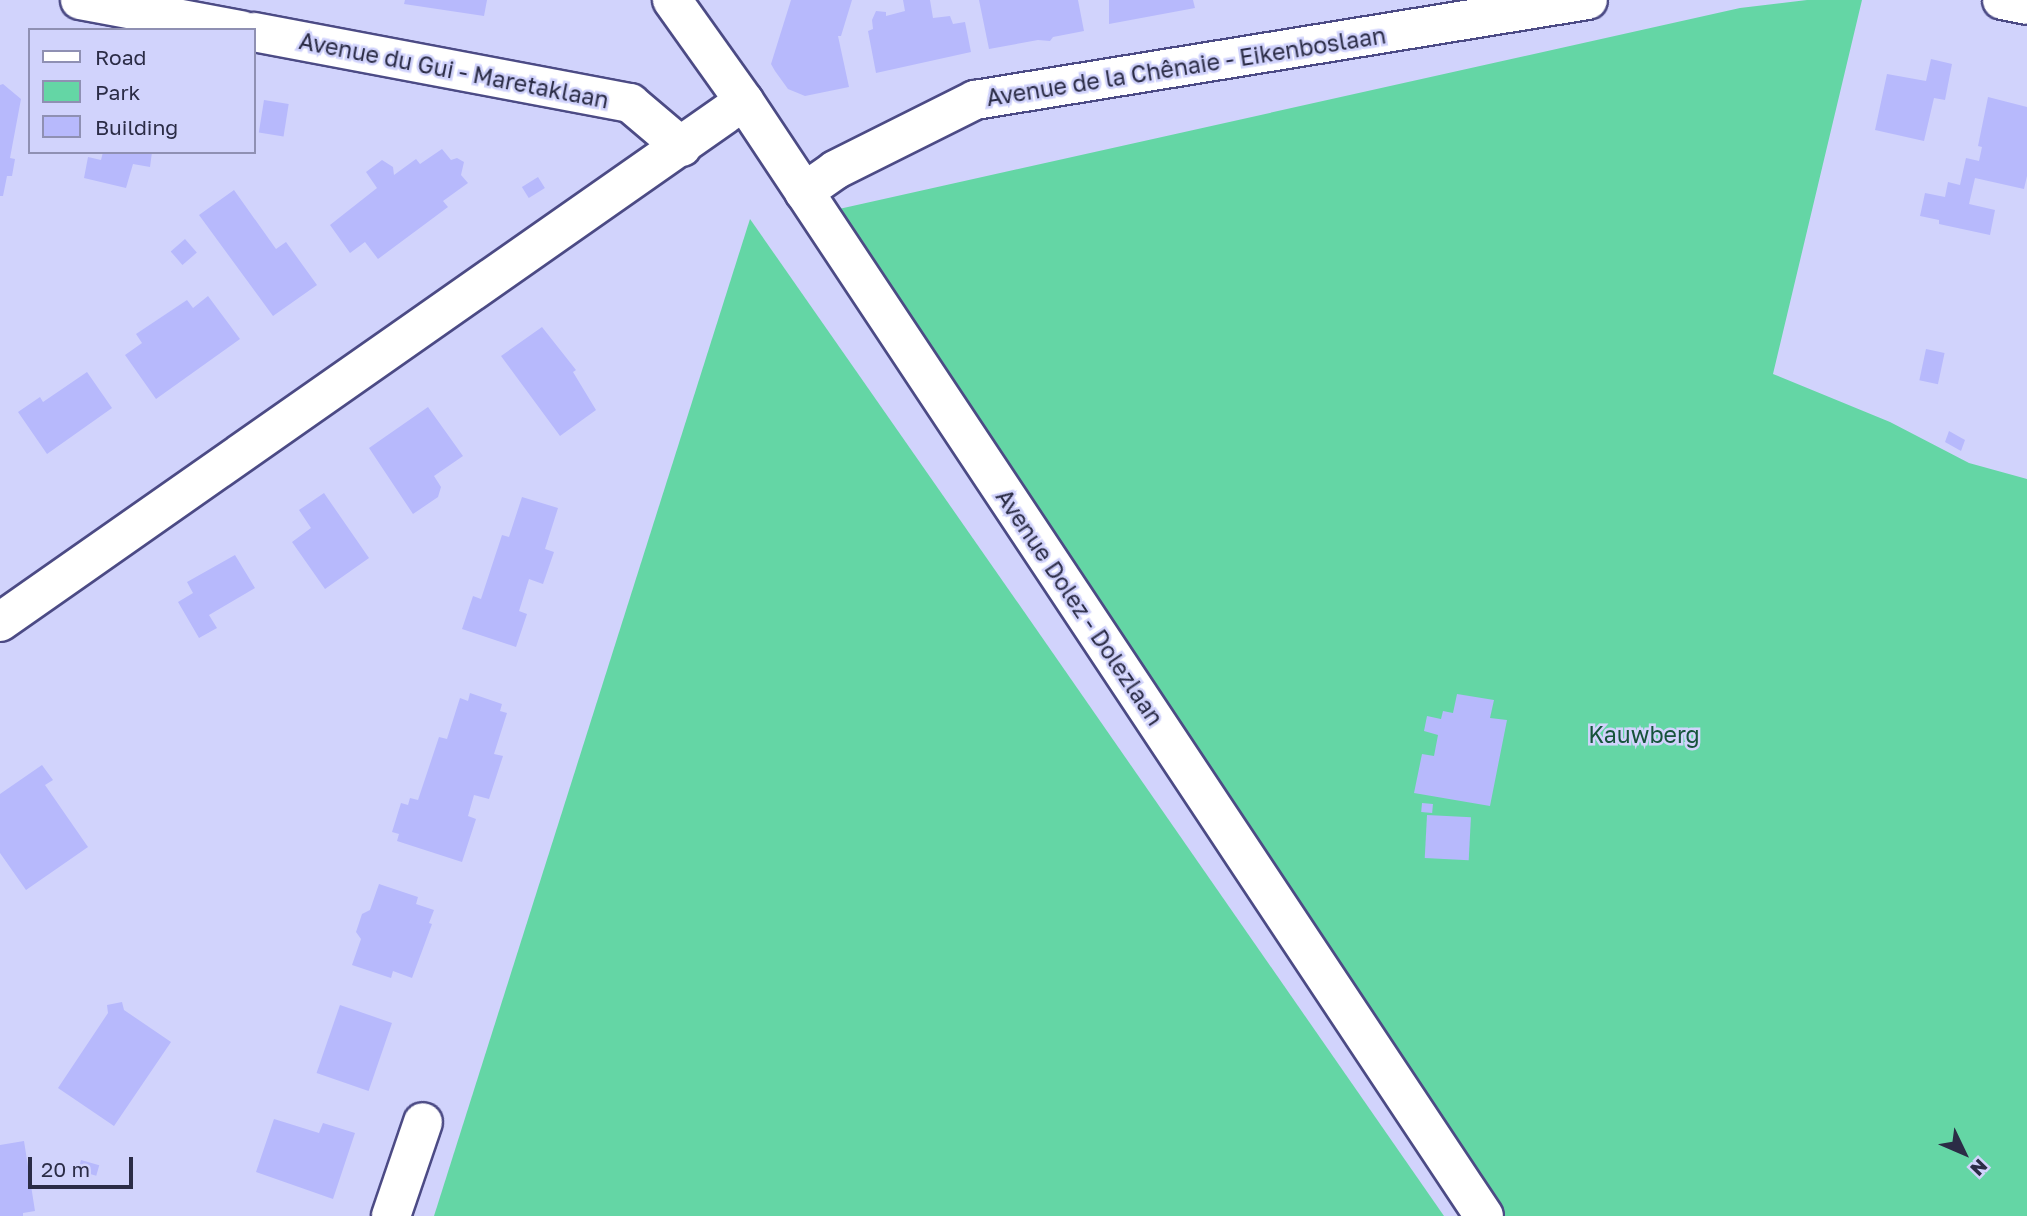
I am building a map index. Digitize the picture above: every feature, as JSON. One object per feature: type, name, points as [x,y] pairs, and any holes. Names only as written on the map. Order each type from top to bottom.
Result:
[{"type":"street","points":[[80,0],[230,28]]},
{"type":"street","name":"Avenue Dolez - Dolezlaan","points":[[672,0],[744,101],[1484,1216]]},
{"type":"street","name":"Avenue de la Chênaie - Eikenboslaan","points":[[804,192],[835,170],[975,100],[1588,0]]},
{"type":"street","points":[[2002,0],[2027,5]]},
{"type":"street","name":"Avenue du Gui - Maretaklaan","points":[[256,32],[630,103],[681,147]]},
{"type":"street","points":[[0,622],[744,101]]},
{"type":"street","points":[[391,1216],[423,1122]]},
{"type":"green space","name":"Kauwberg","points":[[1807,0],[1862,0],[1773,374],[1890,422],[1969,463],[2027,479],[2027,1216],[1504,1216],[830,211],[1740,8]]},
{"type":"green space","points":[[750,219],[1032,623],[1444,1216],[434,1216]]},
{"type":"building","points":[[405,0],[487,0],[484,16],[404,4]]},
{"type":"building","points":[[791,0],[852,0],[841,36],[838,36],[849,87],[805,96],[788,89],[775,71],[771,64]]},
{"type":"building","points":[[903,0],[930,0],[933,18],[950,16],[953,24],[965,22],[971,52],[876,73],[868,31],[873,29],[872,20],[876,11],[886,12],[886,16],[905,11]]},
{"type":"building","points":[[979,0],[1078,0],[1084,31],[1053,37],[1050,41],[1038,40],[989,49]]},
{"type":"building","points":[[1109,0],[1193,0],[1195,8],[1109,24]]},
{"type":"building","points":[[1931,59],[1952,64],[1945,100],[1934,98],[1924,141],[1875,130],[1887,74],[1926,81]]},
{"type":"building","points":[[3,84],[21,99],[10,158],[15,159],[12,176],[7,176],[3,196],[0,196],[0,85]]},
{"type":"building","points":[[1988,97],[2027,107],[2027,176],[2024,189],[1975,178],[1969,204],[1995,210],[1990,235],[1939,224],[1939,220],[1920,216],[1925,193],[1945,197],[1948,182],[1960,185],[1966,158],[1979,161],[1982,147],[1978,146]]},
{"type":"building","points":[[264,100],[289,104],[284,137],[259,133]]},
{"type":"building","points":[[442,149],[451,160],[457,158],[464,162],[461,175],[468,183],[443,201],[448,207],[378,259],[365,242],[350,253],[330,225],[377,188],[366,172],[382,160],[393,167],[394,175],[416,159],[420,164]]},
{"type":"building","points":[[102,154],[152,154],[150,167],[133,164],[126,188],[84,178],[88,157],[101,160]]},
{"type":"building","points":[[538,177],[545,188],[529,198],[522,187]]},
{"type":"building","points":[[234,190],[276,249],[286,242],[317,285],[273,316],[199,215]]},
{"type":"building","points":[[185,239],[197,253],[182,265],[171,251]]},
{"type":"building","points":[[208,296],[240,339],[156,399],[125,355],[142,343],[136,334],[187,300],[193,308]]},
{"type":"building","points":[[542,327],[576,370],[573,372],[596,410],[560,436],[501,356]]},
{"type":"building","points":[[1926,349],[1945,353],[1938,384],[1919,380]]},
{"type":"building","points":[[87,372],[112,408],[47,454],[18,412],[40,397],[43,402]]},
{"type":"building","points":[[428,407],[463,456],[434,476],[441,487],[438,497],[413,514],[369,448]]},
{"type":"building","points":[[1949,431],[1965,440],[1961,451],[1945,442]]},
{"type":"building","points":[[324,493],[369,558],[325,589],[292,542],[311,528],[299,510]]},
{"type":"building","points":[[522,497],[558,508],[545,549],[554,552],[543,584],[529,579],[519,611],[527,614],[516,647],[462,629],[473,596],[481,599],[502,535],[509,537]]},
{"type":"building","points":[[235,555],[255,588],[209,615],[217,628],[199,638],[178,602],[193,593],[187,582]]},
{"type":"building","points":[[470,693],[502,704],[500,711],[507,713],[494,754],[503,756],[489,799],[474,795],[468,816],[476,819],[462,862],[397,841],[399,834],[392,832],[401,803],[408,805],[410,798],[418,800],[439,737],[447,739],[460,698],[468,701]]},
{"type":"building","points":[[1457,694],[1494,700],[1490,718],[1507,720],[1490,806],[1414,793],[1422,754],[1434,756],[1438,735],[1424,731],[1427,716],[1441,719],[1443,711],[1453,713]]},
{"type":"building","points":[[42,765],[53,780],[45,785],[88,847],[26,890],[0,853],[0,794]]},
{"type":"building","points":[[1422,803],[1433,804],[1432,813],[1421,812]]},
{"type":"building","points":[[1427,815],[1471,817],[1469,860],[1425,858]]},
{"type":"building","points":[[379,884],[418,897],[416,904],[434,910],[429,923],[432,924],[412,978],[393,971],[391,978],[352,965],[361,939],[356,932],[362,914],[370,910]]},
{"type":"building","points":[[122,1002],[124,1010],[171,1042],[114,1126],[58,1088],[108,1013],[107,1005]]},
{"type":"building","points":[[340,1005],[392,1023],[369,1091],[317,1073]]},
{"type":"building","points":[[274,1119],[319,1133],[323,1123],[355,1133],[333,1199],[256,1172]]},
{"type":"building","points":[[24,1141],[35,1211],[23,1213],[23,1216],[0,1216],[0,1145]]},
{"type":"building","points":[[81,1160],[99,1165],[96,1176],[78,1171]]}]
